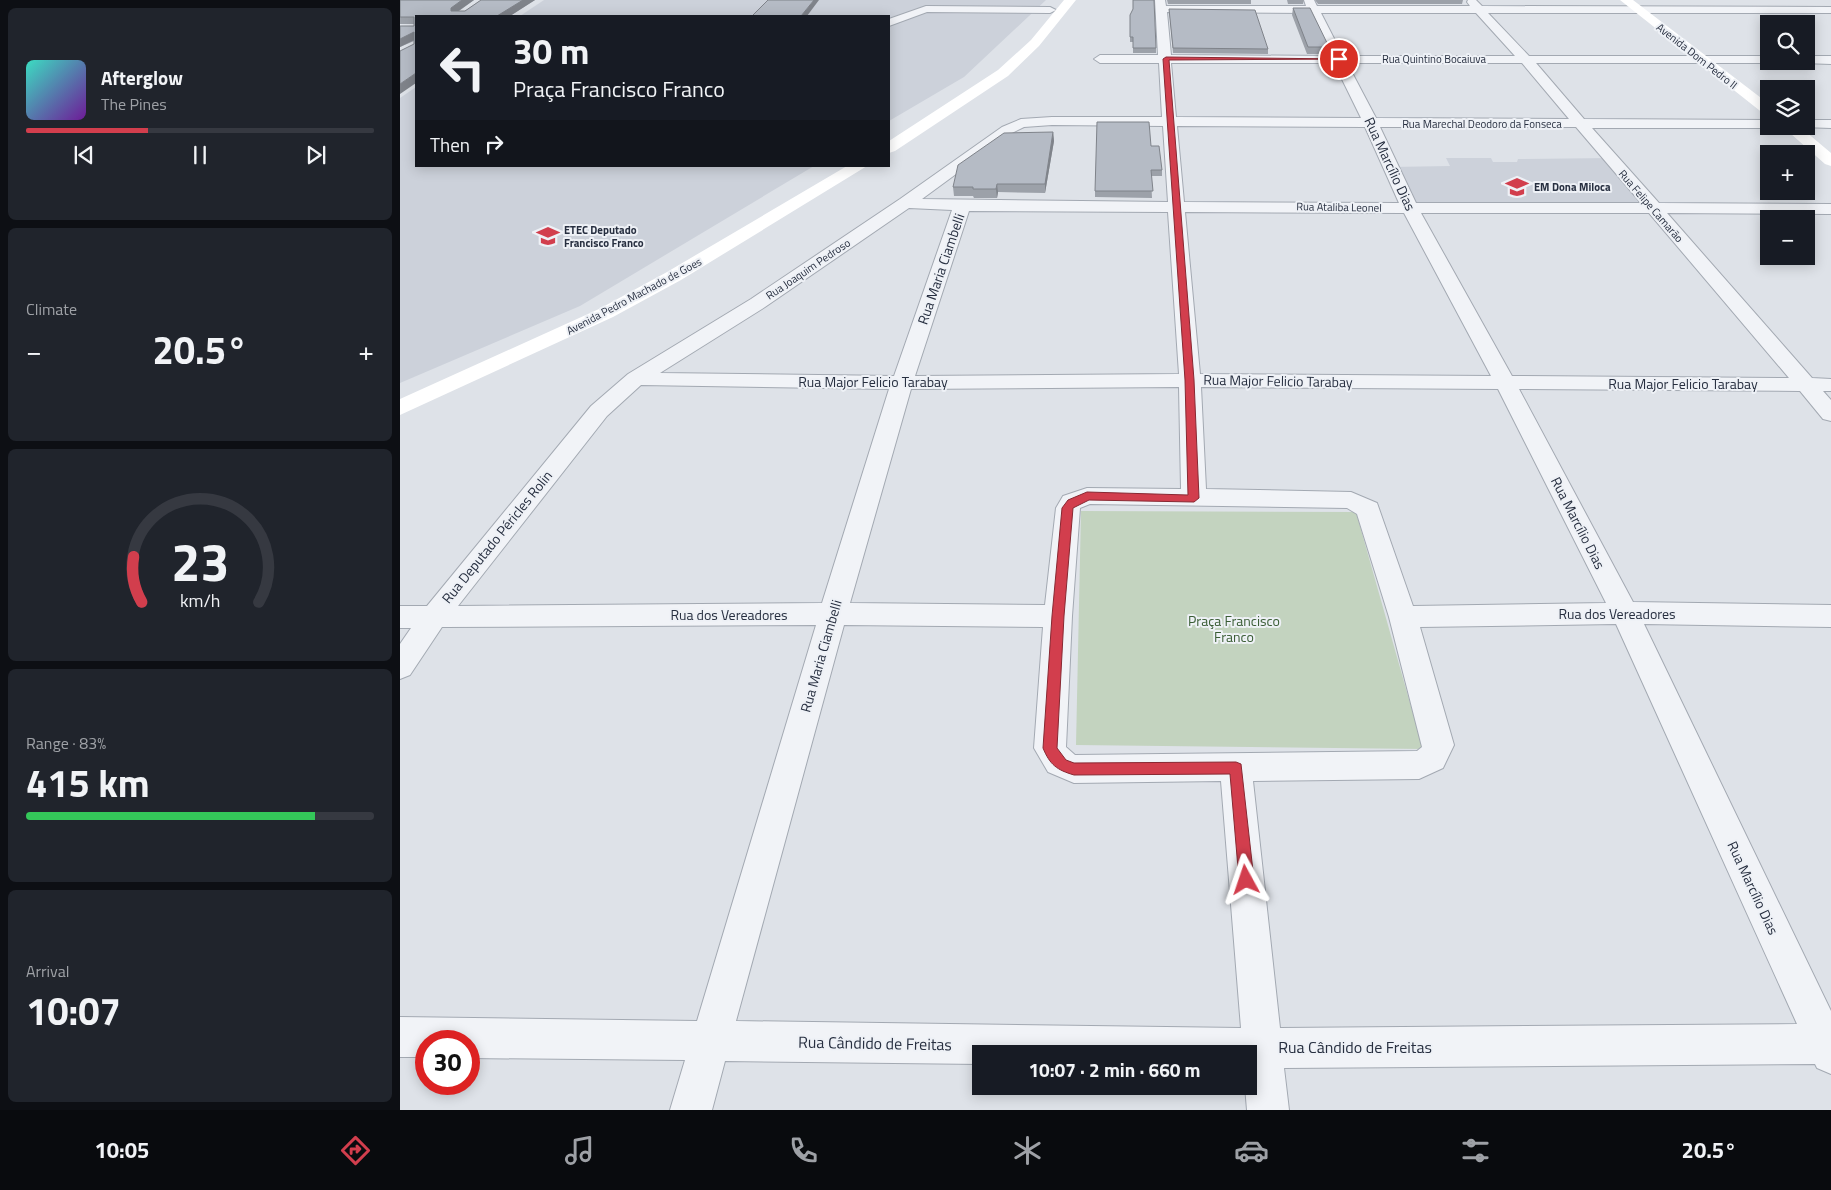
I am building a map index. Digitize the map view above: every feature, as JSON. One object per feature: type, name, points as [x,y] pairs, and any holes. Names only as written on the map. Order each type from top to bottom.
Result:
[{"type":"street","points":[[890,147],[1003,73],[1035,43],[1070,0]]},
{"type":"street","name":"Avenida Dom Pedro II","points":[[1626,0],[1641,6],[1760,92]]},
{"type":"street","points":[[1792,0],[1831,23]]},
{"type":"street","points":[[1194,498],[1190,380],[1178,206],[1160,4],[1641,6],[1831,10]]},
{"type":"street","name":"Rua Marcílio Dias","points":[[1310,4],[1371,123],[1410,208],[1506,384],[1625,613],[1829,1048]]},
{"type":"street","points":[[890,23],[926,9],[1053,5]]},
{"type":"street","points":[[890,133],[989,68],[1018,43],[1053,5]]},
{"type":"street","name":"Rua Felipe Camarão","points":[[1475,5],[1526,60],[1831,414]]},
{"type":"street","name":"Avenida Dom Pedro II","points":[[1641,6],[1702,60],[1760,104]]},
{"type":"street","name":"Rua Quintino Bocaiuva","points":[[1100,59],[1760,60]]},
{"type":"street","points":[[1815,60],[1831,60]]},
{"type":"street","name":"Rua Marechal Deodoro da Fonseca","points":[[1015,125],[1052,122],[1760,124]]},
{"type":"street","points":[[1815,125],[1831,124]]},
{"type":"street","name":"Rua Joaquim Pedroso","points":[[599,411],[636,379],[758,303],[906,203],[1015,125]]},
{"type":"street","points":[[1815,133],[1831,147]]},
{"type":"street","points":[[1800,135],[1831,161]]},
{"type":"street","name":"Avenida Pedro Machado de Goes","points":[[400,391],[594,304],[662,267],[833,167]]},
{"type":"street","name":"Avenida Pedro Machado de Goes","points":[[400,408],[606,314],[674,276],[857,167]]},
{"type":"street","name":"Rua Ataliba Leonel","points":[[906,203],[962,206],[1831,209]]},
{"type":"street","name":"Rua Maria Ciambelli","points":[[691,1110],[833,614],[902,383],[962,206]]},
{"type":"street","name":"Rua Major Felicio Tarabay","points":[[636,379],[902,383],[1190,380],[1506,384],[1831,385]]},
{"type":"street","name":"Rua Deputado Péricles Rolin","points":[[400,667],[433,618],[599,411]]},
{"type":"street","points":[[1087,496],[1194,498],[1351,500],[1368,509],[1403,617],[1438,745],[1435,755],[1429,762],[1419,765],[1074,769],[1061,765],[1054,758],[1050,748],[1058,616],[1068,508],[1072,502],[1087,496]]},
{"type":"street","name":"Rua dos Vereadores","points":[[1403,617],[1625,613],[1831,616]]},
{"type":"street","name":"Rua dos Vereadores","points":[[400,617],[833,614],[1058,616]]},
{"type":"street","points":[[1236,768],[1268,1110]]},
{"type":"street","name":"Rua Cândido de Freitas","points":[[400,1037],[1262,1048],[1829,1048]]},
{"type":"shaded area","points":[[544,0],[1046,0],[964,77],[890,120],[890,15],[522,15]]},
{"type":"shaded area","name":"ETEC Deputado Francisco Franco","points":[[415,88],[415,167],[812,167],[580,306],[400,383],[400,98]]},
{"type":"shaded area","name":"EM Dona Miloca","points":[[1446,158],[1491,158],[1493,162],[1517,162],[1518,159],[1610,158],[1648,206],[1410,208],[1391,167],[1450,166]]},
{"type":"green space","name":"Praça Francisco Franco","points":[[1081,511],[1356,512],[1423,749],[1076,745]]},
{"type":"building","points":[[400,0],[462,0],[451,8],[451,11],[465,11],[481,0],[523,0],[499,15],[415,15],[415,74],[400,84],[400,51],[414,44],[414,32],[400,39],[400,26],[414,26],[414,17],[400,17]]},
{"type":"building","points":[[768,0],[814,0],[802,15],[753,15]]},
{"type":"building","points":[[1133,0],[1154,0],[1156,48],[1133,48],[1133,37],[1130,37],[1130,15],[1133,9]]},
{"type":"building","points":[[1293,8],[1310,8],[1329,47],[1308,47]]},
{"type":"building","points":[[1169,9],[1255,10],[1268,49],[1173,48]]},
{"type":"building","points":[[1097,122],[1149,122],[1151,146],[1159,146],[1162,170],[1151,170],[1153,191],[1095,191]]},
{"type":"building","points":[[1053,132],[1045,184],[997,184],[996,189],[953,187],[958,165],[1004,133]]},
{"type":"place","name":"EM Dona Miloca","points":[[1517,187]]},
{"type":"place","name":"ETEC Deputado Francisco Franco","points":[[548,236]]},
{"type":"route","points":[[1246,880],[1236,768],[1074,769],[1061,765],[1054,758],[1050,748],[1058,616],[1068,508],[1072,502],[1087,496],[1194,498],[1190,380],[1166,59],[1339,59]]}]
